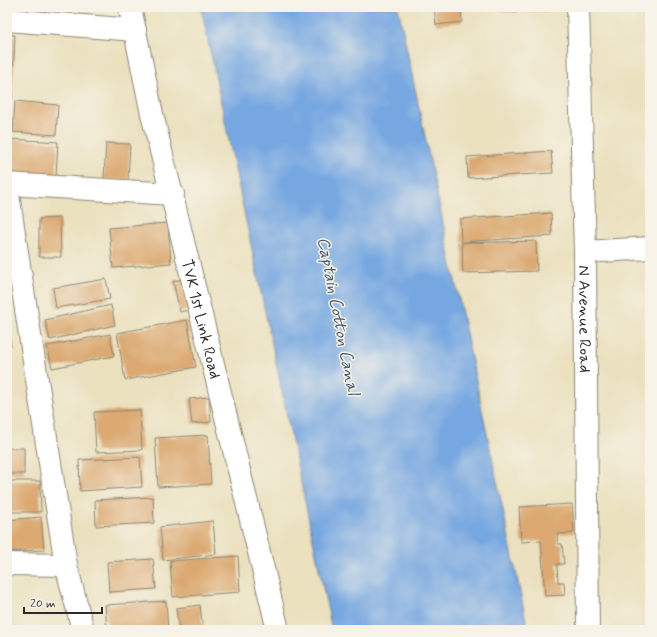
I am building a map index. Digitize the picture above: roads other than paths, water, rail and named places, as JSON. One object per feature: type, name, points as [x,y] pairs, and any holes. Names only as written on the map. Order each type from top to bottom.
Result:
[{"type":"street","name":"TVK 1st Link Road","points":[[130,7],[152,114],[173,194],[278,630]]},
{"type":"street","name":"N Avenue Road","points":[[578,7],[585,252],[588,630]]},
{"type":"street","points":[[7,20],[135,30]]},
{"type":"street","points":[[7,184],[173,194]]},
{"type":"street","points":[[7,188],[66,565],[83,630]]},
{"type":"street","points":[[585,252],[650,248]]},
{"type":"street","points":[[7,564],[66,565]]},
{"type":"water","name":"Captain Cotton Canal","points":[[201,7],[398,7],[528,630],[332,630]]}]
